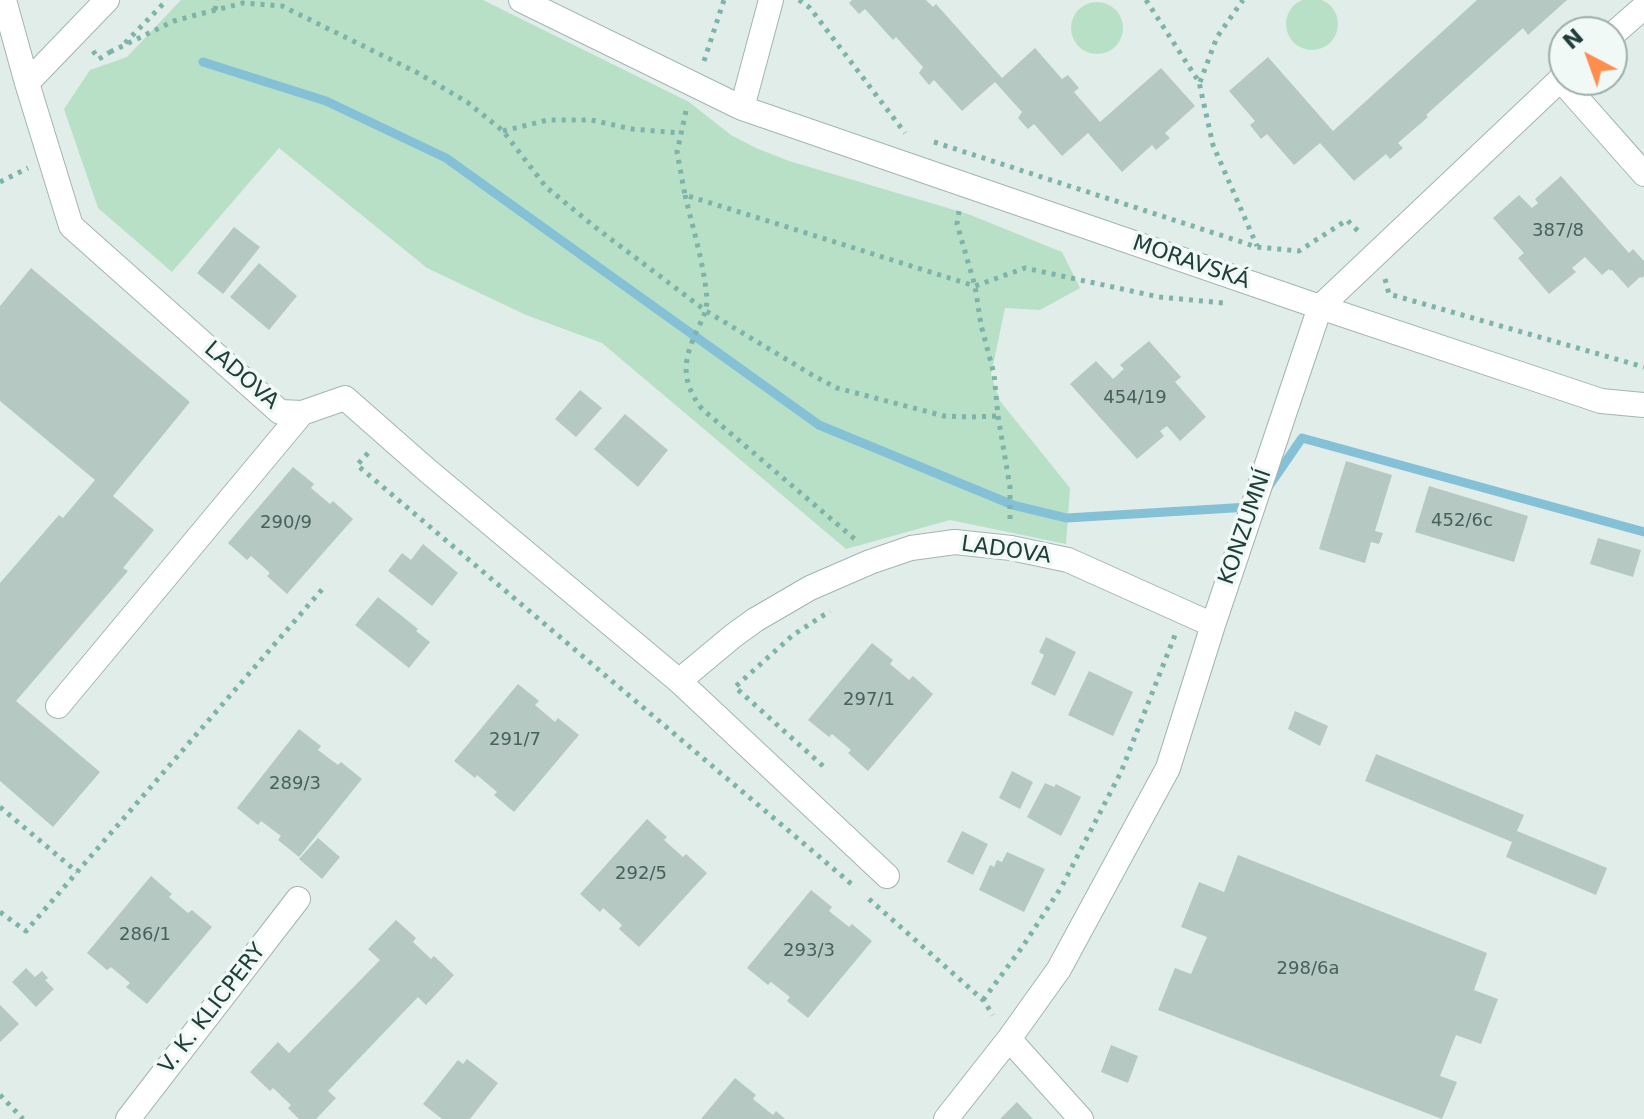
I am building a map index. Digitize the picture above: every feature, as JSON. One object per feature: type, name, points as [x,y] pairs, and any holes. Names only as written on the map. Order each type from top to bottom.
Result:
[{"type":"street","name":"LADOVA","points":[[4,0],[71,226],[280,412],[302,413],[345,398],[679,681],[887,876]]},
{"type":"street","points":[[27,83],[107,0]]},
{"type":"street","name":"MORAVSKÁ","points":[[521,0],[742,108],[1601,401],[1644,405]]},
{"type":"street","points":[[742,108],[771,0]]},
{"type":"street","name":"KONZUMNÍ","points":[[946,1119],[1059,969],[1168,768],[1320,307],[1548,91]]},
{"type":"street","points":[[1577,96],[1644,174]]},
{"type":"street","points":[[58,706],[302,413]]},
{"type":"street","name":"LADOVA","points":[[679,681],[755,620],[810,588],[911,548],[955,542],[1011,548],[1068,560],[1213,625]]},
{"type":"street","name":"V. K. KLICPERY","points":[[128,1119],[298,899]]},
{"type":"street","points":[[1009,1039],[1081,1119]]},
{"type":"path","points":[[86,43],[99,59],[124,44],[167,0]]},
{"type":"path","points":[[215,10],[217,0]]},
{"type":"path","points":[[702,67],[724,0]]},
{"type":"path","points":[[799,0],[810,8],[903,132],[918,137]]},
{"type":"path","points":[[1146,0],[1199,82],[1213,145],[1257,247]]},
{"type":"path","points":[[1199,82],[1217,37],[1243,0]]},
{"type":"path","points":[[110,52],[174,21],[215,10],[243,3],[282,6],[416,72],[467,102],[503,131],[546,187],[706,311],[837,388],[944,416],[998,416]]},
{"type":"path","points":[[685,116],[677,152],[707,299],[706,311],[688,348],[686,372],[691,394],[702,409],[861,545],[870,562]]},
{"type":"path","points":[[503,131],[548,120],[591,120],[632,129],[680,133]]},
{"type":"path","points":[[933,142],[1257,247],[1299,251],[1347,220],[1379,252],[1389,294],[1644,367]]},
{"type":"path","points":[[967,185],[957,224],[975,286],[994,374],[1010,487],[1009,510]]},
{"type":"path","points":[[685,195],[975,286],[1025,268],[1159,297],[1219,304],[1233,302]]},
{"type":"path","points":[[385,433],[357,465],[874,903],[983,1000],[1009,1039]]},
{"type":"path","points":[[0,912],[26,931],[325,586]]},
{"type":"path","points":[[823,766],[735,687],[793,635],[841,604]]},
{"type":"path","points":[[983,1000],[1062,886],[1121,772],[1178,627]]},
{"type":"path","points":[[0,807],[77,872]]},
{"type":"path","points":[[0,1095],[23,1119]]},
{"type":"green space","points":[[1312,-2],[1331,5],[1338,24],[1331,43],[1312,50],[1293,43],[1286,24],[1293,5]]},
{"type":"green space","points":[[181,0],[483,0],[689,102],[731,135],[756,148],[789,161],[968,214],[1062,252],[1080,288],[1040,310],[1005,308],[991,375],[1000,401],[1070,488],[1066,544],[950,520],[846,549],[602,343],[526,315],[427,268],[279,148],[172,272],[98,208],[64,109],[90,70],[127,57]]},
{"type":"green space","points":[[1097,2],[1115,10],[1123,28],[1115,46],[1097,54],[1079,46],[1071,28],[1079,10]]},
{"type":"building","points":[[852,0],[926,0],[933,7],[936,4],[1002,78],[1035,48],[1062,79],[1068,75],[1079,88],[1074,92],[1100,122],[1161,68],[1195,106],[1165,133],[1170,138],[1156,150],[1152,145],[1122,172],[1088,133],[1062,156],[1034,124],[1028,129],[1018,118],[1022,112],[995,82],[962,111],[934,80],[929,85],[919,73],[923,67],[896,37],[893,40],[865,9],[859,14],[849,3]]},
{"type":"building","points":[[1477,0],[1567,0],[1528,35],[1523,28],[1398,143],[1403,148],[1390,159],[1386,154],[1354,181],[1320,143],[1294,165],[1267,134],[1261,139],[1250,125],[1255,121],[1229,91],[1268,57],[1333,131]]},
{"type":"building","points":[[1561,176],[1629,253],[1633,249],[1644,261],[1644,276],[1628,288],[1612,270],[1602,275],[1585,257],[1572,268],[1576,272],[1549,294],[1518,258],[1524,253],[1493,218],[1519,195],[1532,208],[1538,203],[1535,199]]},
{"type":"building","points":[[234,227],[260,247],[223,294],[197,273]]},
{"type":"building","points":[[259,263],[297,296],[269,330],[230,297]]},
{"type":"building","points":[[31,268],[190,402],[113,496],[154,530],[123,568],[128,571],[16,701],[100,772],[53,827],[0,781],[0,583],[59,515],[63,518],[95,480],[0,401],[0,306]]},
{"type":"building","points":[[1149,341],[1181,377],[1175,382],[1206,417],[1180,441],[1167,426],[1160,431],[1164,436],[1137,459],[1070,384],[1096,361],[1113,379],[1124,369],[1120,365]]},
{"type":"building","points":[[580,390],[602,408],[576,437],[555,419]]},
{"type":"building","points":[[625,414],[668,450],[638,487],[594,449]]},
{"type":"building","points":[[1346,461],[1392,475],[1375,531],[1383,533],[1379,544],[1371,542],[1365,563],[1319,549]]},
{"type":"building","points":[[293,467],[314,484],[311,488],[330,504],[333,501],[353,519],[287,594],[251,556],[247,560],[228,543]]},
{"type":"building","points":[[1429,486],[1528,516],[1514,562],[1415,532]]},
{"type":"building","points":[[1598,538],[1641,550],[1633,577],[1590,564]]},
{"type":"building","points":[[423,544],[458,573],[432,606],[388,571],[402,553],[411,560]]},
{"type":"building","points":[[378,597],[430,642],[409,668],[355,625]]},
{"type":"building","points":[[1046,637],[1076,652],[1055,696],[1031,684],[1044,655],[1039,652]]},
{"type":"building","points":[[872,643],[893,660],[890,664],[909,680],[913,676],[933,694],[868,771],[848,753],[851,750],[808,720]]},
{"type":"building","points":[[1089,671],[1133,692],[1113,736],[1068,715]]},
{"type":"building","points":[[518,684],[539,701],[535,705],[555,722],[558,718],[579,735],[514,812],[477,775],[475,778],[454,761]]},
{"type":"building","points":[[1295,711],[1328,726],[1320,746],[1288,729]]},
{"type":"building","points":[[299,729],[321,746],[318,750],[338,765],[341,762],[362,779],[299,857],[278,840],[281,836],[261,821],[258,825],[237,808]]},
{"type":"building","points":[[1376,754],[1524,815],[1517,831],[1607,868],[1596,895],[1506,857],[1512,842],[1365,781]]},
{"type":"building","points":[[1012,771],[1033,782],[1020,809],[999,798]]},
{"type":"building","points":[[1045,783],[1054,787],[1056,784],[1081,797],[1061,836],[1027,817]]},
{"type":"building","points":[[647,819],[667,837],[664,840],[707,873],[639,947],[619,929],[622,925],[603,908],[600,912],[580,894]]},
{"type":"building","points":[[962,831],[988,844],[973,875],[947,862]]},
{"type":"building","points":[[318,838],[340,857],[322,879],[299,859]]},
{"type":"building","points":[[1007,852],[1045,869],[1024,912],[979,890],[990,865],[994,867],[997,860],[1002,862]]},
{"type":"building","points":[[1238,855],[1487,953],[1474,990],[1498,999],[1481,1044],[1456,1035],[1440,1076],[1457,1082],[1442,1119],[1158,1010],[1175,968],[1191,974],[1207,937],[1181,927],[1199,882],[1224,892]]},
{"type":"building","points":[[151,876],[188,913],[192,910],[212,927],[147,1004],[126,987],[130,983],[111,967],[107,970],[87,953]]},
{"type":"building","points":[[811,890],[832,907],[829,911],[849,927],[852,924],[872,941],[808,1018],[787,1001],[790,997],[747,968]]},
{"type":"building","points":[[396,920],[416,938],[413,942],[454,975],[426,1005],[418,997],[328,1091],[336,1098],[316,1119],[299,1119],[288,1108],[291,1105],[250,1072],[278,1042],[289,1053],[380,960],[368,949]]},
{"type":"building","points":[[26,968],[35,977],[42,971],[48,978],[45,980],[54,989],[36,1007],[12,982]]},
{"type":"building","points":[[0,1005],[19,1024],[0,1042]]},
{"type":"building","points":[[1111,1045],[1138,1056],[1128,1083],[1101,1072]]},
{"type":"building","points":[[467,1059],[498,1083],[470,1119],[442,1119],[423,1104],[458,1060],[463,1064]]},
{"type":"building","points":[[735,1078],[756,1095],[753,1099],[773,1115],[776,1111],[785,1119],[701,1119]]},
{"type":"building","points":[[1017,1102],[1033,1119],[1000,1119]]},
{"type":"waterway","points":[[203,62],[326,101],[446,158],[819,425],[1013,505],[1067,518],[1249,507]]},
{"type":"waterway","points":[[1269,486],[1302,438],[1644,532]]}]
